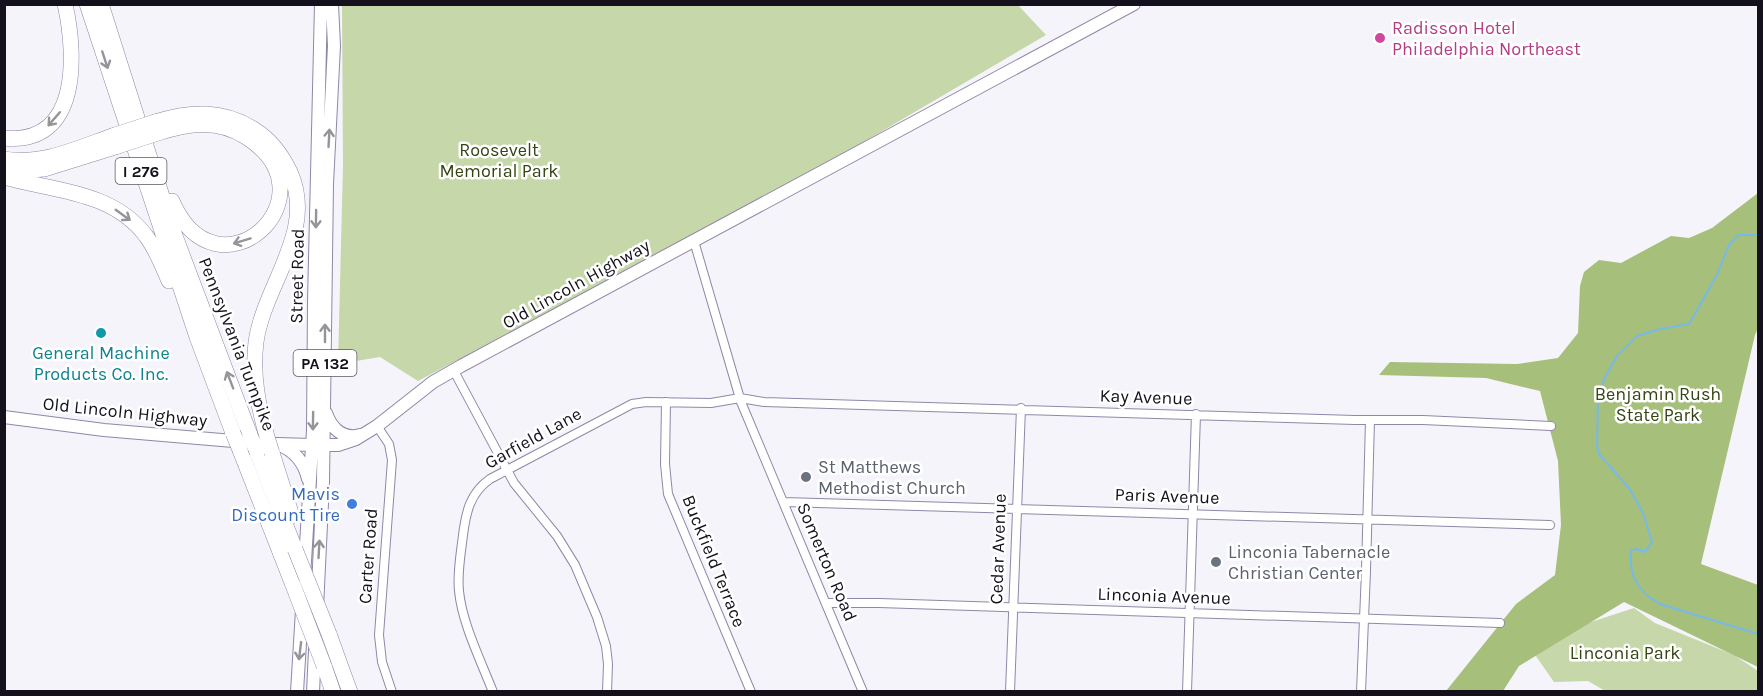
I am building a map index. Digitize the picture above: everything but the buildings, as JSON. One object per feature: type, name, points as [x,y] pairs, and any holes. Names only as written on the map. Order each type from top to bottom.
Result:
[{"type":"highway","points":[[4,138],[20,138],[40,132],[57,117],[65,101],[71,80],[72,54],[64,4]]},
{"type":"highway","name":"Pennsylvania Turnpike","points":[[87,4],[196,337],[333,692]]},
{"type":"highway","name":"Pennsylvania Turnpike","points":[[101,4],[172,228],[250,435],[268,446]]},
{"type":"highway","points":[[4,172],[45,169],[194,113],[216,114],[238,120],[267,140],[282,157],[292,177],[297,198],[296,230],[263,314],[255,352],[256,392],[268,446],[310,586],[350,692]]},
{"type":"highway","points":[[139,124],[178,214],[195,234],[213,243],[234,244],[254,237],[269,224],[280,199],[279,180],[272,162],[251,141],[234,130],[214,125],[157,127]]},
{"type":"highway","points":[[4,159],[42,159],[117,141]]},
{"type":"highway","points":[[4,177],[94,199],[113,207],[131,220],[150,243],[196,337]]},
{"type":"main road","name":"Street Road","points":[[313,692],[318,445],[321,4]]},
{"type":"main road","name":"Street Road","points":[[297,692],[310,492],[324,408],[327,184],[334,46],[332,4]]},
{"type":"main road","name":"Old Lincoln Highway","points":[[4,417],[268,446],[350,442],[372,430],[433,382],[454,370],[1134,4]]},
{"type":"main road","points":[[324,408],[331,425],[341,434],[354,437],[372,430]]},
{"type":"main road","points":[[268,446],[288,448],[301,461],[306,471],[310,492]]},
{"type":"street","name":"Somerton Road","points":[[694,241],[740,398],[863,692]]},
{"type":"street","points":[[454,370],[521,494],[557,536],[574,565],[597,617],[606,646],[607,692]]},
{"type":"street","name":"Garfield Lane","points":[[493,692],[459,592],[464,530],[471,499],[483,484],[632,404],[711,403],[740,398]]},
{"type":"street","name":"Kay Avenue","points":[[740,398],[764,402],[1423,420],[1551,426]]},
{"type":"street","name":"Buckfield Terrace","points":[[666,402],[665,464],[668,494],[751,692]]},
{"type":"street","name":"Cedar Avenue","points":[[1010,692],[1021,408]]},
{"type":"street","points":[[1187,692],[1196,414]]},
{"type":"street","points":[[1361,692],[1370,420]]},
{"type":"street","name":"Carter Road","points":[[372,430],[390,444],[392,460],[379,635],[382,662],[392,692]]},
{"type":"street","name":"Paris Avenue","points":[[783,502],[1550,525]]},
{"type":"street","name":"Linconia Avenue","points":[[826,603],[1500,622]]},
{"type":"green space","name":"Roosevelt Memorial Park","points":[[1017,4],[1046,35],[814,171],[418,381],[380,357],[338,364],[343,165],[342,5]]},
{"type":"green space","name":"Benjamin Rush State Park","points":[[1758,193],[1758,328],[1701,564],[1758,585],[1758,667],[1624,602],[1519,666],[1503,691],[1446,691],[1516,604],[1555,575],[1561,525],[1558,461],[1540,391],[1486,378],[1379,375],[1390,362],[1517,364],[1558,358],[1578,333],[1580,286],[1584,272],[1599,260],[1621,263],[1671,236],[1689,238],[1712,228]]},
{"type":"green space","name":"Linconia Park","points":[[1634,608],[1655,623],[1734,655],[1758,671],[1758,691],[1607,692],[1588,681],[1554,682],[1533,652],[1588,623]]},
{"type":"waterway","points":[[1758,235],[1738,235],[1729,245],[1717,275],[1689,324],[1637,336],[1617,356],[1604,379],[1598,400],[1597,446],[1599,454],[1629,488],[1643,513],[1652,542],[1644,552],[1637,549],[1631,551],[1633,576],[1641,589],[1660,604],[1758,634]]},
{"type":"place","name":"Radisson Hotel Philadelphia Northeast","points":[[1380,38]]},
{"type":"place","name":"General Machine Products Co. Inc.","points":[[101,333]]},
{"type":"place","name":"St Matthews Methodist Church","points":[[806,477]]},
{"type":"place","name":"Mavis Discount Tire","points":[[352,504]]},
{"type":"place","name":"Linconia Tabernacle Christian Center","points":[[1216,562]]}]
